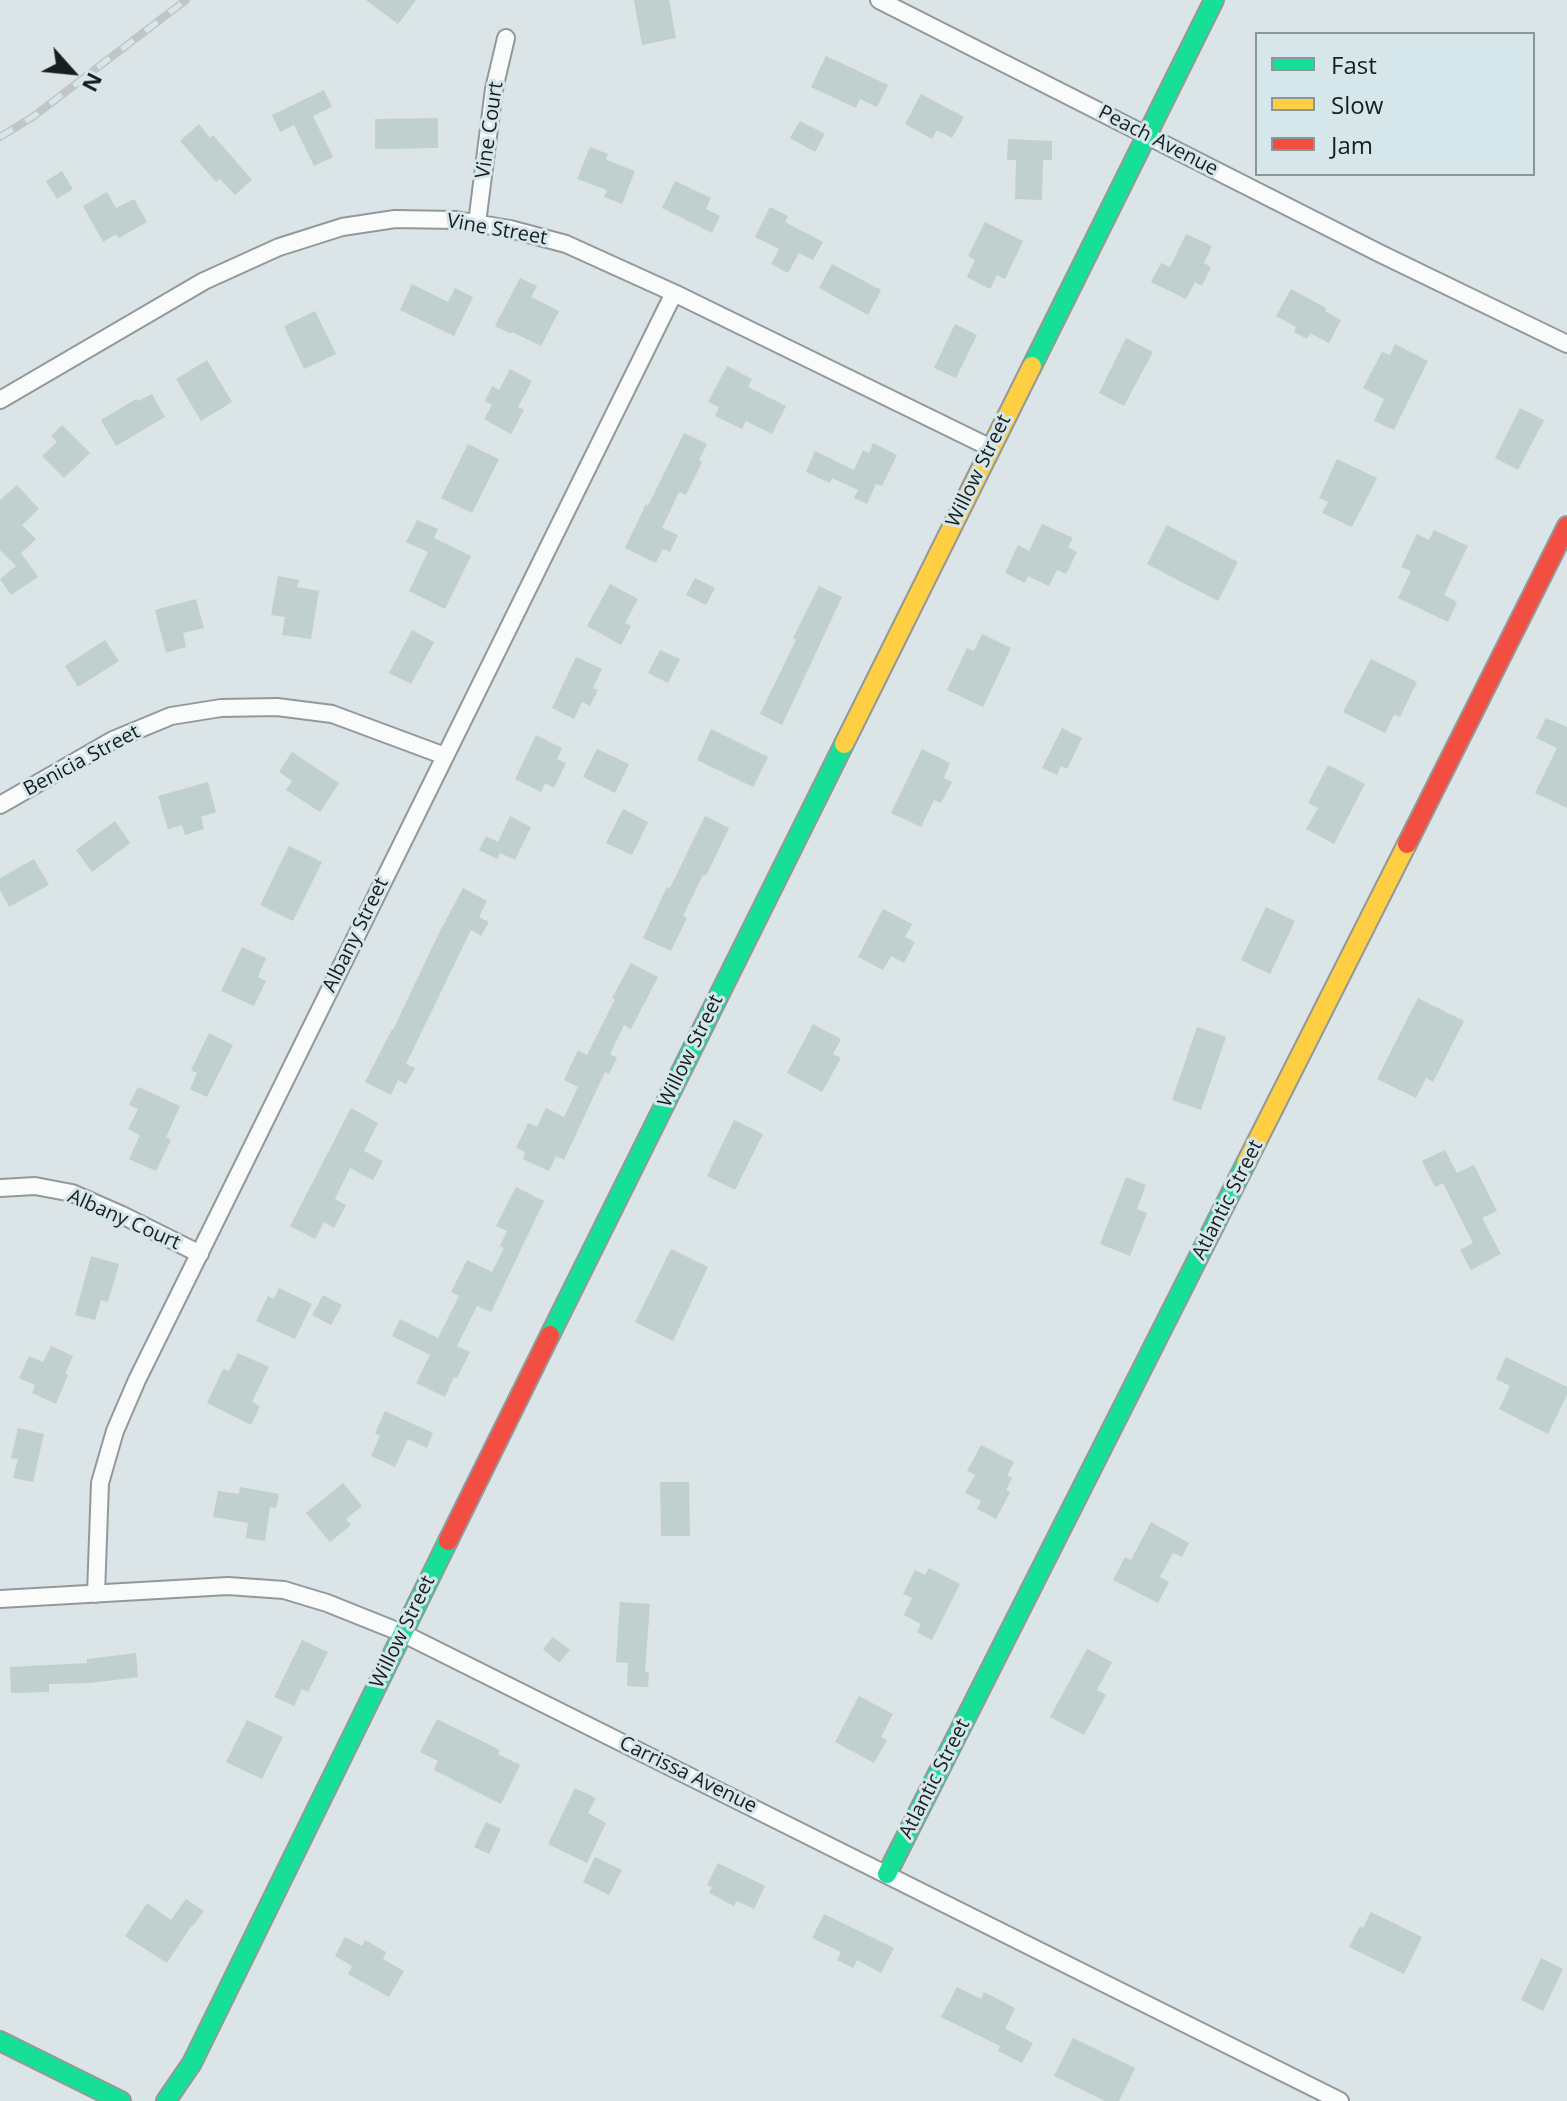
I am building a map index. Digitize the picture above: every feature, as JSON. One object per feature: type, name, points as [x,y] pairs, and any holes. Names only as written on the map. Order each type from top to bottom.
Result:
[{"type":"street","name":"Peach Avenue","points":[[879,0],[1381,254],[1567,344]]},
{"type":"street","name":"Willow Street","points":[[166,2101],[192,2063],[402,1633],[1214,0]]},
{"type":"street","name":"Vine Court","points":[[477,223],[494,89],[506,38]]},
{"type":"street","name":"Vine Street","points":[[0,400],[204,281],[279,247],[342,227],[395,219],[456,220],[510,229],[566,244],[674,293],[991,448]]},
{"type":"street","name":"Albany Street","points":[[96,1594],[100,1483],[115,1431],[137,1380],[674,293]]},
{"type":"street","name":"Atlantic Street","points":[[887,1874],[1567,526]]},
{"type":"street","name":"Benicia Street","points":[[0,805],[113,740],[171,716],[221,708],[277,707],[332,714],[445,756]]},
{"type":"street","name":"Albany Court","points":[[0,1188],[35,1186],[72,1193],[200,1254]]},
{"type":"street","name":"Carrissa Avenue","points":[[0,1599],[228,1586],[284,1590],[327,1603],[402,1633],[1340,2101]]},
{"type":"street","points":[[0,2041],[121,2101]]},
{"type":"building","points":[[366,0],[416,0],[398,24]]},
{"type":"building","points":[[634,0],[669,0],[676,38],[642,45]]},
{"type":"building","points":[[826,56],[888,85],[877,107],[860,99],[856,108],[811,87]]},
{"type":"building","points":[[324,90],[332,107],[313,116],[333,157],[314,166],[294,125],[280,132],[272,115]]},
{"type":"building","points":[[921,94],[964,117],[952,138],[937,130],[932,139],[905,124]]},
{"type":"building","points":[[438,118],[438,148],[375,149],[375,119]]},
{"type":"building","points":[[800,121],[825,134],[815,152],[790,138]]},
{"type":"building","points":[[199,124],[210,138],[213,135],[252,180],[235,195],[220,179],[216,182],[180,141]]},
{"type":"building","points":[[1008,139],[1052,141],[1052,160],[1043,160],[1042,200],[1015,199],[1016,160],[1007,160]]},
{"type":"building","points":[[590,147],[608,154],[606,160],[635,171],[622,204],[604,197],[607,190],[577,179]]},
{"type":"building","points":[[62,171],[73,189],[57,199],[46,181]]},
{"type":"building","points":[[675,181],[711,198],[706,209],[720,216],[712,233],[662,208]]},
{"type":"building","points":[[107,192],[116,208],[134,199],[147,222],[119,238],[116,234],[103,242],[83,206]]},
{"type":"building","points":[[770,207],[788,216],[785,222],[823,242],[813,260],[799,253],[788,273],[771,264],[779,249],[755,237]]},
{"type":"building","points":[[985,222],[1023,241],[1005,279],[997,275],[990,289],[967,277],[975,260],[968,256]]},
{"type":"building","points":[[1186,234],[1212,246],[1204,263],[1211,267],[1202,286],[1195,282],[1186,299],[1151,282],[1161,263],[1170,267]]},
{"type":"building","points":[[832,264],[881,290],[868,315],[819,288]]},
{"type":"building","points":[[520,278],[537,286],[531,297],[559,311],[541,346],[495,326]]},
{"type":"building","points":[[412,284],[448,302],[455,288],[473,297],[454,336],[400,310]]},
{"type":"building","points":[[1291,289],[1341,320],[1329,343],[1310,333],[1307,339],[1294,332],[1296,327],[1276,316]]},
{"type":"building","points":[[315,311],[336,354],[304,369],[284,326]]},
{"type":"building","points":[[955,324],[977,335],[956,378],[934,368]]},
{"type":"building","points":[[1126,338],[1153,352],[1124,406],[1099,393]]},
{"type":"building","points":[[1395,344],[1428,361],[1394,430],[1374,421],[1384,399],[1363,388],[1382,352],[1390,355]]},
{"type":"building","points":[[207,360],[232,402],[201,421],[176,379]]},
{"type":"building","points":[[727,366],[752,379],[748,387],[786,406],[772,434],[746,421],[742,429],[715,416],[719,407],[708,402]]},
{"type":"building","points":[[510,369],[532,381],[518,407],[524,410],[511,434],[484,419],[492,405],[485,401],[492,386],[499,390]]},
{"type":"building","points":[[152,394],[165,417],[116,446],[101,420],[136,399],[138,401]]},
{"type":"building","points":[[1520,408],[1544,420],[1518,470],[1495,458]]},
{"type":"building","points":[[62,425],[90,453],[64,478],[42,456],[57,442],[51,436]]},
{"type":"building","points":[[684,433],[707,444],[686,495],[679,492],[662,528],[678,535],[670,552],[663,549],[656,563],[625,548]]},
{"type":"building","points":[[873,443],[897,455],[882,486],[876,484],[867,504],[854,498],[858,490],[832,478],[830,483],[806,472],[815,451],[854,470],[863,450],[869,453]]},
{"type":"building","points":[[468,444],[499,459],[472,513],[441,498]]},
{"type":"building","points":[[1337,459],[1377,478],[1352,527],[1322,513],[1328,502],[1319,498]]},
{"type":"building","points":[[17,485],[39,509],[22,525],[36,539],[21,553],[38,577],[11,595],[0,579],[16,566],[0,550],[0,500]]},
{"type":"building","points":[[417,520],[438,529],[434,538],[471,556],[445,609],[409,591],[428,552],[406,542]]},
{"type":"building","points":[[1042,524],[1073,538],[1068,547],[1077,552],[1066,574],[1057,570],[1049,586],[1028,576],[1025,583],[1005,573],[1018,545],[1029,551]]},
{"type":"building","points":[[1167,525],[1238,562],[1218,601],[1147,564]]},
{"type":"building","points":[[1434,530],[1468,546],[1444,595],[1457,602],[1448,622],[1398,598],[1411,571],[1401,567],[1417,534],[1429,540]]},
{"type":"building","points":[[278,576],[299,580],[297,587],[319,591],[311,639],[282,635],[285,617],[271,615]]},
{"type":"building","points":[[695,578],[715,588],[706,605],[686,595]]},
{"type":"building","points":[[610,584],[638,599],[625,623],[631,626],[621,645],[587,626]]},
{"type":"building","points":[[819,586],[842,597],[782,725],[760,714]]},
{"type":"building","points":[[196,599],[204,628],[183,633],[186,647],[166,653],[155,610]]},
{"type":"building","points":[[412,630],[434,642],[411,684],[389,673]]},
{"type":"building","points":[[982,634],[1011,648],[983,707],[947,690],[967,648],[974,651]]},
{"type":"building","points":[[105,640],[119,661],[78,687],[65,666]]},
{"type":"building","points":[[660,650],[680,659],[668,683],[648,673]]},
{"type":"building","points":[[576,657],[602,669],[593,688],[598,690],[590,706],[582,702],[574,719],[552,708]]},
{"type":"building","points":[[1371,659],[1417,682],[1400,717],[1394,715],[1385,733],[1343,712]]},
{"type":"building","points":[[1546,718],[1567,727],[1567,808],[1535,793],[1557,748],[1536,738]]},
{"type":"building","points":[[1062,728],[1082,738],[1067,769],[1061,766],[1057,775],[1042,768]]},
{"type":"building","points":[[711,729],[768,757],[753,787],[697,760]]},
{"type":"building","points":[[536,735],[562,748],[557,759],[566,763],[554,788],[545,783],[541,792],[515,779]]},
{"type":"building","points":[[597,749],[629,764],[615,793],[583,777]]},
{"type":"building","points":[[922,749],[950,763],[944,778],[952,782],[941,803],[934,800],[921,827],[891,813]]},
{"type":"building","points":[[292,752],[339,783],[320,812],[286,790],[292,781],[279,772]]},
{"type":"building","points":[[1328,765],[1365,784],[1334,844],[1306,829],[1318,808],[1308,803]]},
{"type":"building","points":[[208,782],[216,812],[201,817],[204,829],[185,835],[182,825],[168,829],[158,796]]},
{"type":"building","points":[[623,809],[648,822],[632,855],[606,843]]},
{"type":"building","points":[[510,816],[531,827],[515,860],[500,853],[497,859],[479,850],[486,836],[498,842]]},
{"type":"building","points":[[705,816],[729,828],[683,916],[687,918],[671,951],[643,938]]},
{"type":"building","points":[[115,821],[130,843],[92,872],[76,850]]},
{"type":"building","points":[[289,846],[322,862],[293,921],[260,905]]},
{"type":"building","points":[[34,859],[49,885],[9,907],[0,890],[0,878]]},
{"type":"building","points":[[463,888],[487,901],[479,917],[489,922],[481,936],[471,930],[406,1064],[415,1068],[406,1084],[398,1080],[391,1095],[365,1082]]},
{"type":"building","points":[[1266,907],[1295,921],[1270,974],[1241,960]]},
{"type":"building","points":[[883,909],[912,924],[905,937],[915,942],[904,963],[891,956],[883,970],[858,957]]},
{"type":"building","points":[[242,947],[266,958],[258,977],[266,981],[254,1006],[221,991]]},
{"type":"building","points":[[631,963],[658,977],[631,1029],[624,1025],[610,1054],[617,1058],[609,1074],[605,1072],[564,1160],[556,1156],[549,1171],[523,1159],[525,1152],[516,1148],[528,1123],[537,1127],[546,1108],[564,1117],[578,1087],[564,1080],[578,1050],[587,1055]]},
{"type":"building","points":[[1418,998],[1464,1021],[1433,1082],[1426,1078],[1416,1098],[1377,1079]]},
{"type":"building","points":[[813,1024],[841,1039],[833,1054],[841,1058],[822,1092],[787,1073]]},
{"type":"building","points":[[1197,1027],[1226,1037],[1201,1110],[1172,1100]]},
{"type":"building","points":[[209,1033],[233,1045],[207,1097],[190,1089],[197,1073],[191,1070]]},
{"type":"building","points":[[138,1087],[180,1106],[166,1137],[171,1140],[156,1171],[129,1159],[140,1135],[128,1129],[138,1109],[129,1105]]},
{"type":"building","points":[[351,1108],[378,1123],[364,1151],[383,1161],[373,1180],[350,1168],[335,1199],[346,1205],[334,1228],[324,1222],[315,1239],[290,1226]]},
{"type":"building","points":[[734,1120],[763,1134],[735,1190],[707,1176]]},
{"type":"building","points":[[1445,1150],[1457,1173],[1474,1165],[1497,1211],[1482,1218],[1501,1254],[1471,1270],[1460,1250],[1473,1243],[1443,1183],[1435,1187],[1422,1161]]},
{"type":"building","points":[[1126,1177],[1146,1185],[1137,1209],[1147,1213],[1130,1256],[1100,1244]]},
{"type":"building","points":[[516,1187],[544,1201],[491,1312],[477,1306],[457,1346],[470,1352],[445,1397],[416,1383],[430,1355],[392,1336],[400,1319],[438,1338],[459,1296],[451,1292],[467,1260],[492,1272],[504,1248],[500,1246],[507,1231],[496,1226]]},
{"type":"building","points":[[671,1249],[708,1267],[673,1341],[635,1322]]},
{"type":"building","points":[[91,1256],[119,1264],[108,1302],[101,1300],[95,1320],[75,1315]]},
{"type":"building","points":[[279,1288],[312,1304],[295,1339],[256,1321],[268,1296],[274,1299]]},
{"type":"building","points":[[323,1295],[342,1305],[331,1325],[312,1315]]},
{"type":"building","points":[[51,1346],[73,1356],[56,1404],[32,1393],[35,1385],[19,1378],[29,1356],[43,1362]]},
{"type":"building","points":[[238,1353],[269,1367],[252,1402],[260,1406],[251,1425],[207,1403],[223,1369],[229,1371]]},
{"type":"building","points":[[1506,1357],[1567,1387],[1567,1395],[1548,1434],[1499,1409],[1510,1386],[1496,1379]]},
{"type":"building","points":[[385,1411],[433,1433],[427,1448],[408,1439],[395,1467],[371,1456],[380,1436],[375,1433]]},
{"type":"building","points":[[18,1428],[44,1434],[33,1482],[13,1478],[18,1459],[11,1458]]},
{"type":"building","points":[[981,1445],[1014,1462],[1007,1476],[1012,1478],[1006,1490],[1010,1492],[996,1519],[977,1509],[981,1501],[965,1493],[975,1475],[967,1471]]},
{"type":"building","points":[[660,1482],[689,1482],[690,1536],[661,1536]]},
{"type":"building","points":[[343,1483],[362,1506],[346,1519],[351,1525],[330,1542],[306,1513]]},
{"type":"building","points":[[240,1487],[279,1494],[276,1508],[270,1507],[265,1541],[246,1538],[248,1523],[213,1517],[218,1491],[239,1494]]},
{"type":"building","points":[[1151,1522],[1189,1543],[1182,1557],[1173,1553],[1160,1577],[1169,1582],[1158,1603],[1113,1580],[1125,1557],[1131,1560]]},
{"type":"building","points":[[929,1568],[960,1584],[932,1640],[917,1632],[921,1624],[904,1615],[912,1598],[903,1594],[915,1570],[925,1575]]},
{"type":"building","points":[[620,1602],[650,1604],[645,1672],[649,1672],[648,1687],[627,1686],[628,1663],[616,1662]]},
{"type":"building","points":[[553,1637],[570,1650],[559,1663],[543,1649]]},
{"type":"building","points":[[302,1640],[328,1652],[308,1692],[302,1689],[294,1706],[274,1697]]},
{"type":"building","points":[[1087,1649],[1112,1662],[1097,1690],[1106,1695],[1084,1735],[1050,1717]]},
{"type":"building","points":[[136,1653],[138,1677],[49,1684],[49,1692],[11,1693],[10,1667],[87,1663],[87,1659]]},
{"type":"building","points":[[859,1696],[893,1714],[881,1737],[887,1740],[874,1763],[835,1742]]},
{"type":"building","points":[[437,1719],[500,1750],[498,1754],[520,1765],[501,1804],[434,1770],[438,1761],[420,1752]]},
{"type":"building","points":[[247,1720],[283,1737],[262,1779],[226,1762]]},
{"type":"building","points":[[575,1788],[596,1798],[588,1813],[606,1823],[587,1863],[548,1844]]},
{"type":"building","points":[[486,1822],[501,1829],[489,1854],[474,1847]]},
{"type":"building","points":[[595,1857],[622,1870],[609,1895],[583,1882]]},
{"type":"building","points":[[718,1863],[765,1886],[754,1909],[737,1901],[734,1906],[709,1893],[712,1887],[707,1885]]},
{"type":"building","points":[[186,1899],[204,1911],[167,1963],[125,1936],[147,1903],[171,1920]]},
{"type":"building","points":[[1371,1912],[1422,1937],[1404,1974],[1349,1947]]},
{"type":"building","points":[[824,1914],[894,1948],[881,1973],[857,1960],[853,1968],[837,1960],[841,1952],[812,1938]]},
{"type":"building","points":[[345,1937],[362,1946],[365,1940],[386,1952],[383,1959],[404,1971],[389,1997],[348,1974],[352,1966],[335,1956]]},
{"type":"building","points":[[1541,1958],[1563,1969],[1543,2011],[1521,2000]]},
{"type":"building","points":[[957,1987],[981,1999],[984,1992],[1015,2008],[1005,2029],[1033,2043],[1022,2063],[998,2051],[1000,2046],[941,2017]]},
{"type":"building","points":[[1073,2038],[1135,2068],[1119,2101],[1105,2101],[1054,2076]]},
{"type":"railway","points":[[0,137],[34,116],[186,0]]},
{"type":"traffic: fast","points":[[1032,366],[1214,0]]},
{"type":"traffic: fast","points":[[550,1335],[844,744]]},
{"type":"traffic: fast","points":[[887,1874],[1246,1163]]},
{"type":"traffic: fast","points":[[166,2101],[192,2063],[448,1541]]},
{"type":"traffic: fast","points":[[0,2041],[121,2101]]},
{"type":"traffic: slow","points":[[844,744],[1032,366]]},
{"type":"traffic: slow","points":[[1246,1163],[1407,844]]},
{"type":"traffic: jam","points":[[1407,844],[1567,526]]},
{"type":"traffic: jam","points":[[448,1541],[550,1335]]}]
